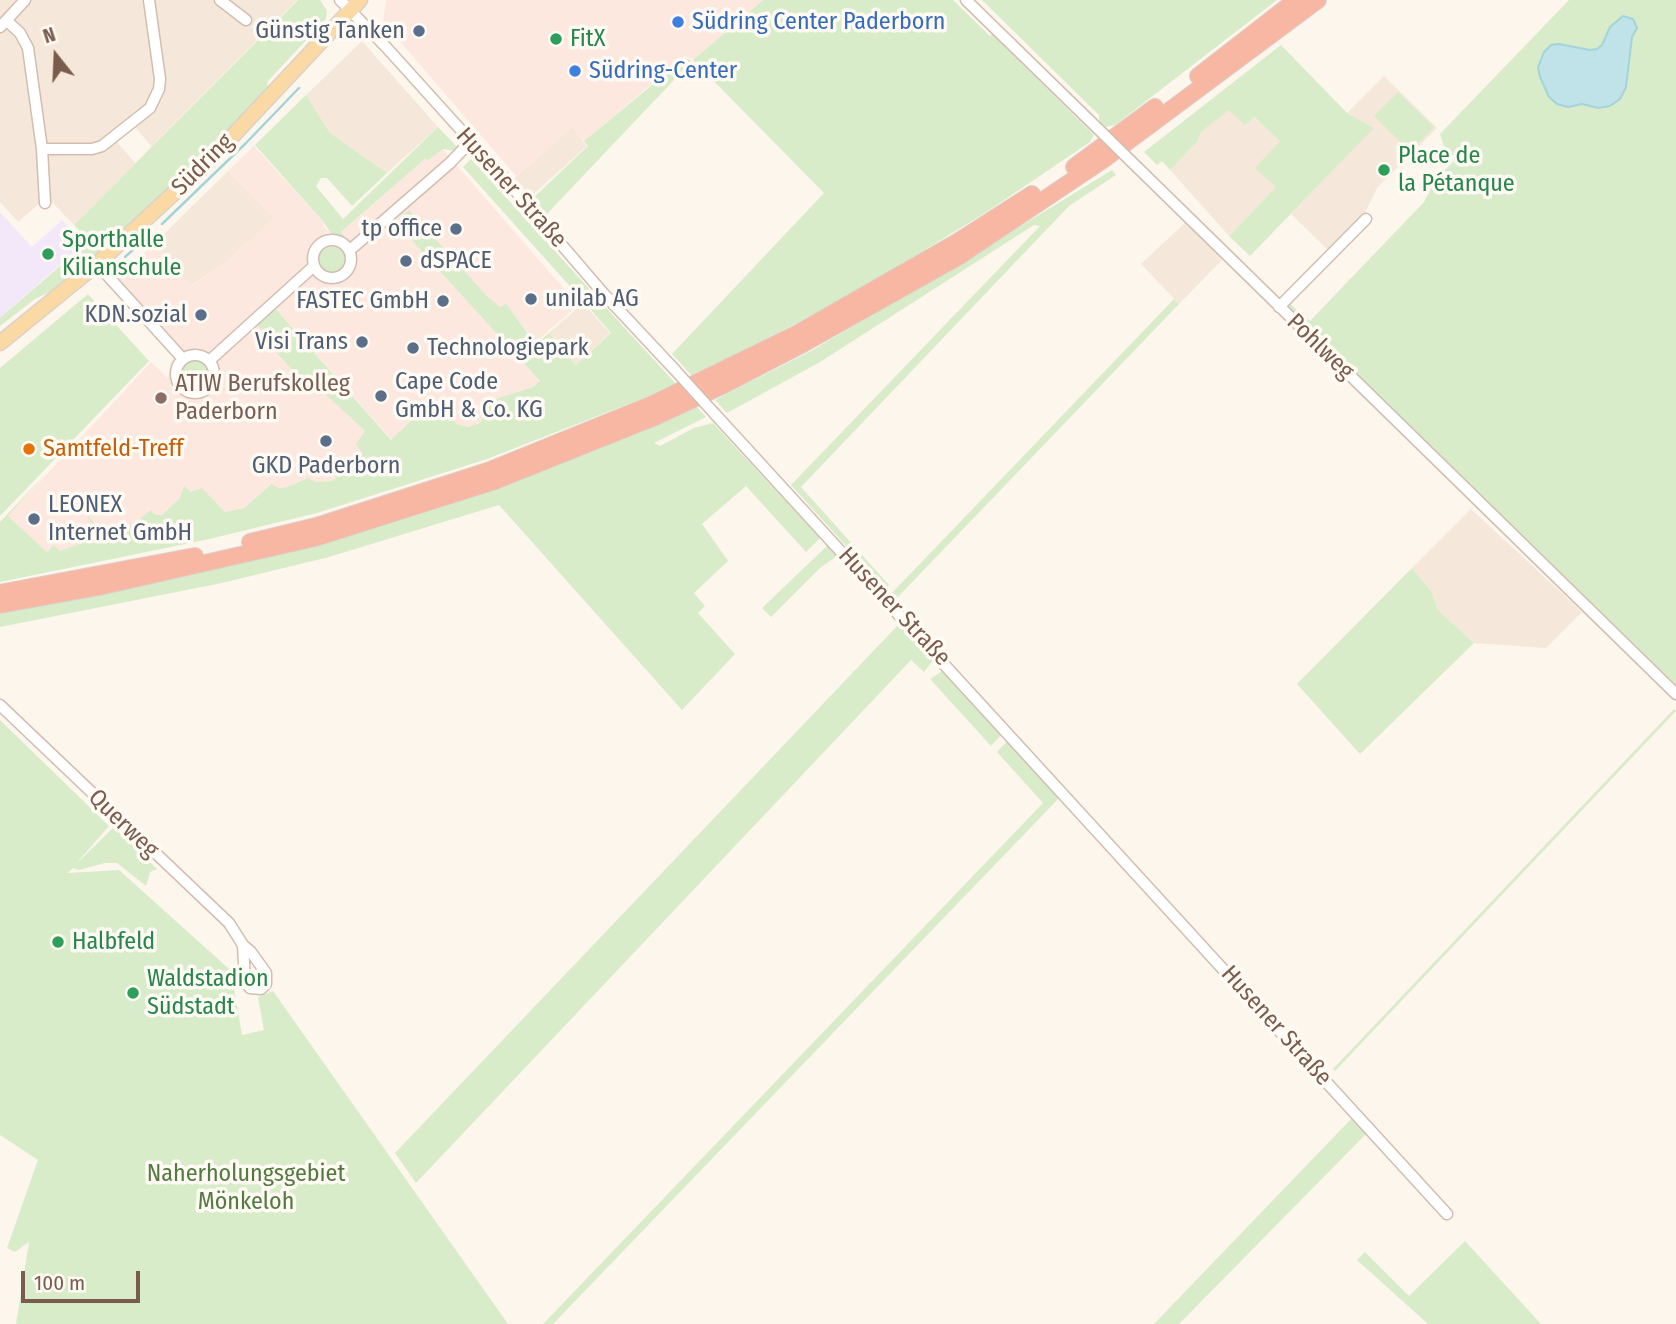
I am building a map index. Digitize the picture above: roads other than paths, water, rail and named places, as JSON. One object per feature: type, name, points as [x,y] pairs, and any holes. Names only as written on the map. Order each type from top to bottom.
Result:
[{"type":"highway","points":[[0,593],[206,554],[316,526],[490,470],[703,380],[798,333],[957,242],[1055,180],[1296,0]]},
{"type":"highway","points":[[0,605],[124,582],[315,538],[495,481],[655,417],[803,344],[958,257],[1103,160],[1318,0]]},
{"type":"main road","name":"Südring","points":[[0,343],[97,264],[211,159],[350,4]]},
{"type":"street","points":[[25,0],[3,24],[20,33],[28,48],[42,149],[45,203]]},
{"type":"street","points":[[42,149],[92,149],[102,146],[150,108],[159,89],[160,79],[149,0]]},
{"type":"street","points":[[220,0],[246,20]]},
{"type":"street","name":"Pohlweg","points":[[966,0],[1676,694]]},
{"type":"street","name":"Husener Straße","points":[[350,4],[603,293],[1447,1214]]},
{"type":"street","points":[[349,250],[450,163],[470,142]]},
{"type":"street","points":[[1279,307],[1366,219]]},
{"type":"street","points":[[209,360],[314,266],[315,251],[324,242],[335,240],[345,244],[349,250],[352,261],[347,272],[339,277],[324,277],[314,266]]},
{"type":"street","points":[[97,264],[183,359]]},
{"type":"street","points":[[197,355],[209,360],[214,370],[213,380],[208,388],[194,393],[184,390],[176,377],[177,367],[183,359],[197,355]]},
{"type":"street","name":"Querweg","points":[[0,705],[229,923],[243,945]]},
{"type":"water","points":[[1623,16],[1633,19],[1637,28],[1632,37],[1626,87],[1620,99],[1610,106],[1598,108],[1582,104],[1568,107],[1557,104],[1549,97],[1540,77],[1538,67],[1544,52],[1551,45],[1559,44],[1597,49],[1602,45],[1610,27]]},
{"type":"waterway","points":[[162,224],[299,88]]},
{"type":"waterway","points":[[125,257],[152,233]]},
{"type":"place","name":"Südring Center Paderborn","points":[[678,22]]},
{"type":"place","name":"Günstig Tanken","points":[[419,31]]},
{"type":"place","name":"FitX","points":[[556,39]]},
{"type":"place","name":"Südring-Center","points":[[575,71]]},
{"type":"place","name":"Place de la Pétanque","points":[[1384,170]]},
{"type":"place","name":"tp office","points":[[456,229]]},
{"type":"place","name":"Sporthalle Kilianschule","points":[[48,254]]},
{"type":"place","name":"dSPACE","points":[[406,261]]},
{"type":"place","name":"unilab AG","points":[[531,299]]},
{"type":"place","name":"FASTEC GmbH","points":[[443,301]]},
{"type":"place","name":"KDN.sozial","points":[[201,315]]},
{"type":"place","name":"Visi Trans","points":[[362,342]]},
{"type":"place","name":"Technologiepark","points":[[413,348]]},
{"type":"place","name":"Cape Code GmbH & Co. KG","points":[[381,396]]},
{"type":"place","name":"ATIW Berufskolleg Paderborn","points":[[161,398]]},
{"type":"place","name":"GKD Paderborn","points":[[326,441]]},
{"type":"place","name":"Samtfeld-Treff","points":[[29,449]]},
{"type":"place","name":"LEONEX Internet GmbH","points":[[34,519]]},
{"type":"place","name":"Halbfeld","points":[[58,942]]},
{"type":"place","name":"Waldstadion Südstadt","points":[[133,993]]},
{"type":"park label","name":"Naherholungsgebiet Mönkeloh","points":[[246,1188]]}]
